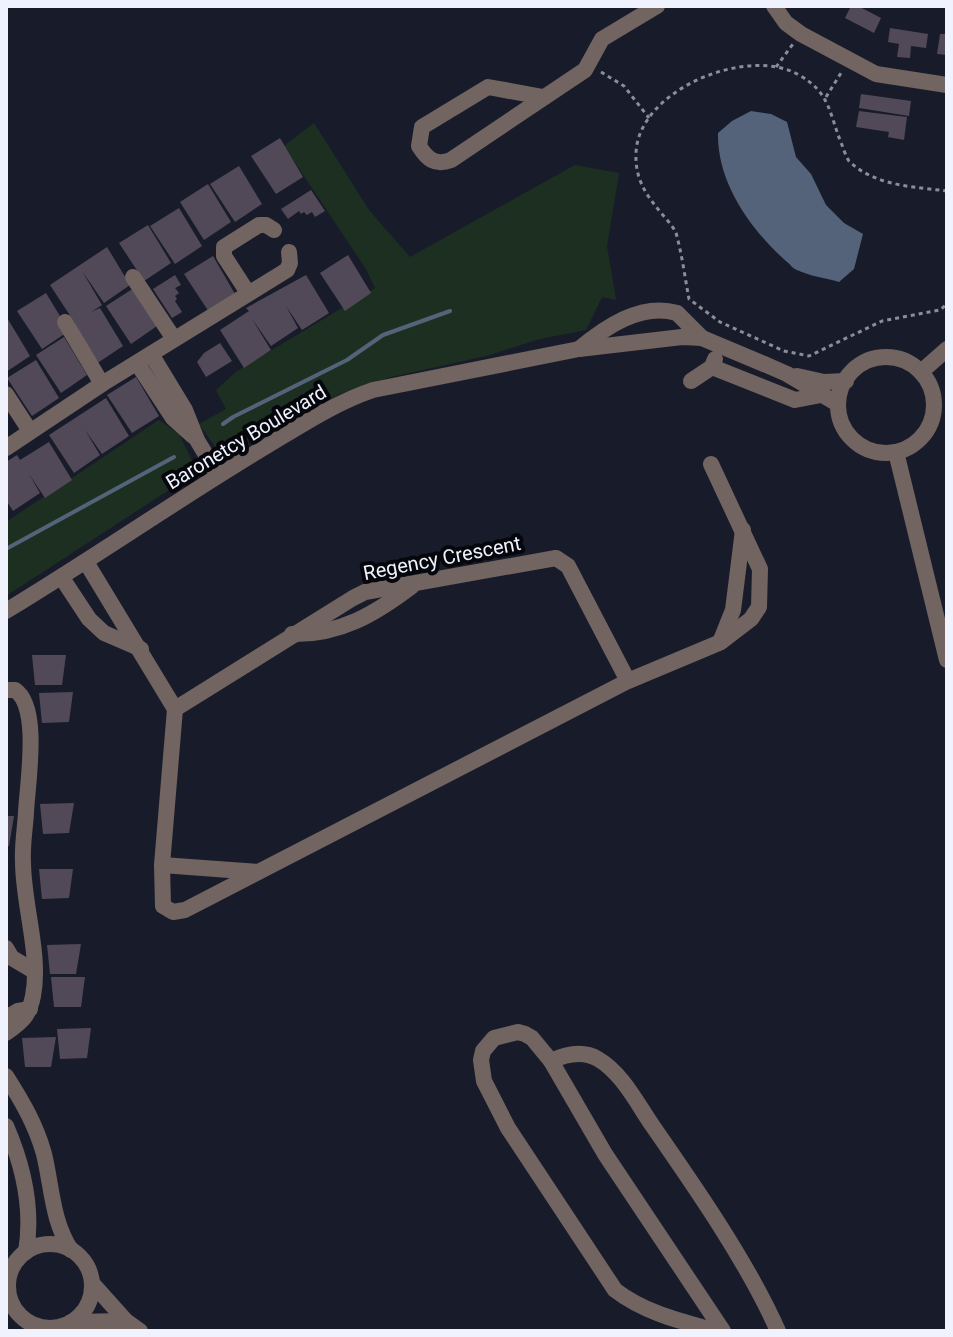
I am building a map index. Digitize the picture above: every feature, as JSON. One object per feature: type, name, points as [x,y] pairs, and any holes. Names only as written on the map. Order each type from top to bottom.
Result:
[{"type":"street","points":[[548,95],[488,87],[422,127],[419,146],[426,157],[435,162],[451,160],[548,95],[585,70],[602,39],[657,6]]},
{"type":"street","points":[[774,6],[786,23],[801,34],[876,74],[947,85]]},
{"type":"street","points":[[248,293],[224,256],[224,247],[259,225],[274,230]]},
{"type":"street","points":[[6,448],[102,384],[287,270],[289,252]]},
{"type":"street","points":[[133,277],[174,339]]},
{"type":"street","name":"Baronetcy Boulevard","points":[[579,349],[597,334],[683,316],[702,338],[787,374],[838,404]]},
{"type":"street","points":[[65,322],[102,384]]},
{"type":"street","name":"Baronetcy Boulevard","points":[[6,611],[62,578],[218,475],[356,396],[579,349],[661,339],[702,338]]},
{"type":"street","points":[[691,381],[712,367],[720,346]]},
{"type":"street","points":[[921,372],[947,349]]},
{"type":"street","points":[[144,358],[173,418],[197,440],[218,475]]},
{"type":"street","points":[[876,358],[900,360],[921,372],[930,386],[934,403],[932,419],[924,434],[912,445],[896,452],[882,453],[855,442],[840,418],[838,404],[846,381],[860,364],[876,358]]},
{"type":"street","points":[[712,367],[795,400],[821,395]]},
{"type":"street","name":"Baronetcy Boulevard","points":[[787,374],[824,382],[846,381]]},
{"type":"street","points":[[6,394],[30,431]]},
{"type":"street","points":[[896,452],[947,660]]},
{"type":"street","points":[[82,564],[118,627],[136,642],[175,709],[162,865],[163,906],[173,912],[185,910],[260,872],[628,681],[721,642],[751,619],[759,607],[760,569],[711,464]]},
{"type":"street","points":[[721,642],[733,610],[743,530]]},
{"type":"street","name":"Regency Crescent","points":[[175,709],[291,634],[365,592],[550,557],[568,566],[628,681]]},
{"type":"street","points":[[62,578],[89,619],[104,633],[136,642]]},
{"type":"street","points":[[291,634],[314,635],[360,621],[384,608],[416,582]]},
{"type":"street","points":[[6,690],[15,690],[23,696],[31,727],[23,862],[34,971],[34,992],[25,1021],[6,1033]]},
{"type":"street","points":[[162,865],[260,872]]},
{"type":"street","points":[[6,948],[12,958],[34,971]]},
{"type":"street","points":[[6,1018],[30,1009]]},
{"type":"street","points":[[716,1331],[658,1314],[632,1303],[615,1290],[508,1128],[482,1073],[481,1060],[486,1045],[494,1038],[506,1034],[525,1034],[551,1061],[605,1154],[723,1331]]},
{"type":"street","points":[[551,1061],[567,1054],[582,1054],[596,1057],[615,1072],[704,1204],[768,1309],[778,1331]]},
{"type":"street","points":[[6,1076],[30,1115],[46,1167],[56,1217],[71,1250],[85,1263],[92,1283],[126,1321],[140,1331]]},
{"type":"street","points":[[6,1126],[20,1166],[26,1196],[29,1221],[26,1252]]},
{"type":"street","points":[[71,1250],[48,1244],[26,1252],[12,1269],[8,1298],[25,1327],[50,1327],[103,1319],[126,1321]]},
{"type":"street","points":[[71,1322],[87,1305],[92,1283]]},
{"type":"path","points":[[776,67],[801,34]]},
{"type":"path","points":[[826,97],[835,79],[852,62]]},
{"type":"path","points":[[589,64],[624,86],[649,118]]},
{"type":"path","points":[[947,191],[898,185],[872,175],[848,160],[833,125],[826,97],[799,74],[766,64],[718,71],[676,92],[643,126],[635,154],[642,190],[675,230],[689,299],[720,322],[784,351],[809,356],[882,321],[940,310],[947,304]]},
{"type":"green space","points":[[314,123],[369,210],[410,257],[575,165],[619,173],[607,246],[616,300],[602,297],[586,330],[391,377],[342,393],[221,455],[199,424],[226,409],[216,390],[237,371],[375,288],[366,269],[284,146]]},
{"type":"green space","points":[[159,420],[179,434],[195,467],[169,490],[6,596],[6,522]]},
{"type":"water","points":[[751,111],[771,114],[787,122],[796,157],[811,174],[826,205],[844,223],[863,234],[854,269],[839,282],[793,267],[749,220],[730,187],[719,152],[718,133]]},
{"type":"building","points":[[851,6],[858,6],[881,18],[874,33],[845,18]]},
{"type":"building","points":[[890,28],[928,34],[926,48],[911,46],[910,58],[897,57],[899,44],[888,42]]},
{"type":"building","points":[[940,34],[947,34],[947,55],[937,54]]},
{"type":"building","points":[[861,94],[911,101],[909,116],[859,108]]},
{"type":"building","points":[[859,111],[907,117],[904,140],[888,137],[889,132],[856,127]]},
{"type":"building","points":[[280,138],[303,177],[276,194],[251,156]]},
{"type":"building","points":[[239,166],[262,204],[235,222],[210,184]]},
{"type":"building","points":[[208,184],[231,222],[204,240],[180,202]]},
{"type":"building","points":[[311,190],[325,211],[315,217],[312,212],[307,215],[299,211],[288,219],[281,209]]},
{"type":"building","points":[[179,208],[202,246],[175,264],[150,226]]},
{"type":"building","points":[[148,225],[171,263],[144,281],[119,243]]},
{"type":"building","points":[[107,247],[130,285],[104,303],[82,271],[102,305],[91,312],[100,308],[123,346],[96,364],[71,326],[75,323],[50,285]]},
{"type":"building","points":[[348,255],[371,293],[345,311],[320,273]]},
{"type":"building","points":[[213,256],[235,294],[209,312],[184,274]]},
{"type":"building","points":[[175,275],[181,285],[175,288],[179,293],[175,301],[182,312],[172,318],[153,289]]},
{"type":"building","points":[[306,275],[329,313],[302,330],[286,306],[298,328],[271,346],[252,319],[271,350],[244,368],[220,330],[249,311],[246,308]]},
{"type":"building","points":[[134,288],[157,326],[131,344],[106,306]]},
{"type":"building","points":[[46,293],[69,331],[42,349],[17,311]]},
{"type":"building","points":[[6,316],[30,356],[6,372]]},
{"type":"building","points":[[64,337],[87,375],[61,393],[36,355]]},
{"type":"building","points":[[220,343],[232,361],[206,377],[197,362],[204,353]]},
{"type":"building","points":[[36,360],[59,398],[32,416],[7,378]]},
{"type":"building","points":[[136,377],[159,416],[132,433],[107,395]]},
{"type":"building","points":[[106,398],[129,436],[102,454],[85,430],[100,455],[74,473],[49,435]]},
{"type":"building","points":[[49,442],[72,480],[45,498],[29,474],[40,493],[13,511],[6,500],[6,462],[17,455],[20,460]]},
{"type":"building","points":[[32,655],[66,655],[62,685],[35,685]]},
{"type":"building","points":[[73,692],[69,722],[42,723],[39,693]]},
{"type":"building","points":[[74,803],[69,833],[43,834],[40,804]]},
{"type":"building","points":[[6,816],[14,816],[9,846],[6,846]]},
{"type":"building","points":[[39,869],[73,869],[69,898],[42,899]]},
{"type":"building","points":[[81,944],[76,974],[50,974],[47,945]]},
{"type":"building","points":[[51,977],[85,977],[81,1007],[54,1007]]},
{"type":"building","points":[[91,1028],[87,1058],[60,1059],[57,1029]]},
{"type":"building","points":[[56,1037],[51,1067],[25,1067],[22,1038]]},
{"type":"waterway","points":[[223,424],[347,360],[383,335],[450,311]]},
{"type":"waterway","points":[[6,549],[174,457]]}]
